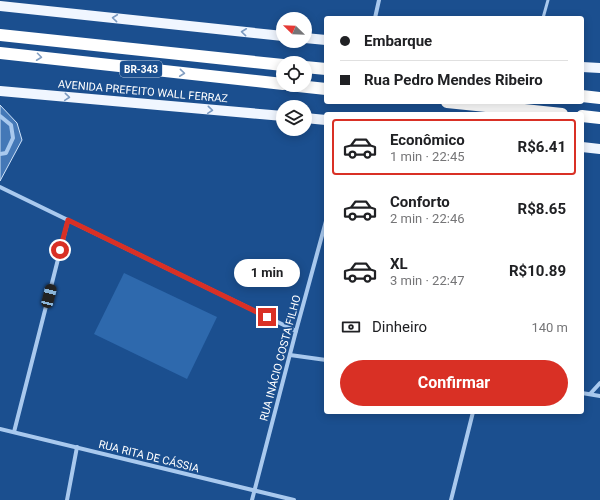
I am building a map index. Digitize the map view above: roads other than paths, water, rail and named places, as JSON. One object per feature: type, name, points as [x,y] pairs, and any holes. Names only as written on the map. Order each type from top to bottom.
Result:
[{"type":"highway","name":"BR-343","points":[[0,35],[276,63]]},
{"type":"highway","name":"BR-343","points":[[0,53],[276,83]]},
{"type":"highway","points":[[312,68],[324,69]]},
{"type":"highway","points":[[312,87],[324,89]]},
{"type":"highway","points":[[584,96],[600,98]]},
{"type":"highway","points":[[466,104],[543,112]]},
{"type":"highway","points":[[584,116],[600,118]]},
{"type":"main road","points":[[0,6],[276,35]]},
{"type":"main road","points":[[312,39],[324,40]]},
{"type":"main road","points":[[584,67],[600,68]]},
{"type":"main road","name":"AVENIDA PREFEITO WALL FERRAZ","points":[[0,91],[276,115]]},
{"type":"main road","points":[[312,119],[324,120]]},
{"type":"main road","points":[[584,147],[600,149]]},
{"type":"street","points":[[375,16],[379,0]]},
{"type":"street","points":[[0,116],[11,125],[13,138],[6,152],[0,154]]},
{"type":"street","points":[[0,187],[296,331]]},
{"type":"street","points":[[14,432],[68,220]]},
{"type":"street","name":"RUA INÁCIO COSTA FILHO","points":[[252,500],[324,229]]},
{"type":"street","points":[[290,355],[324,360]]},
{"type":"street","points":[[590,394],[600,383]]},
{"type":"street","points":[[584,393],[600,396]]},
{"type":"street","points":[[451,500],[472,414]]},
{"type":"street","name":"RUA RITA DE CÁSSIA","points":[[0,430],[14,432],[294,500]]},
{"type":"street","points":[[67,500],[77,447]]},
{"type":"lane","points":[[544,16],[548,0]]}]
